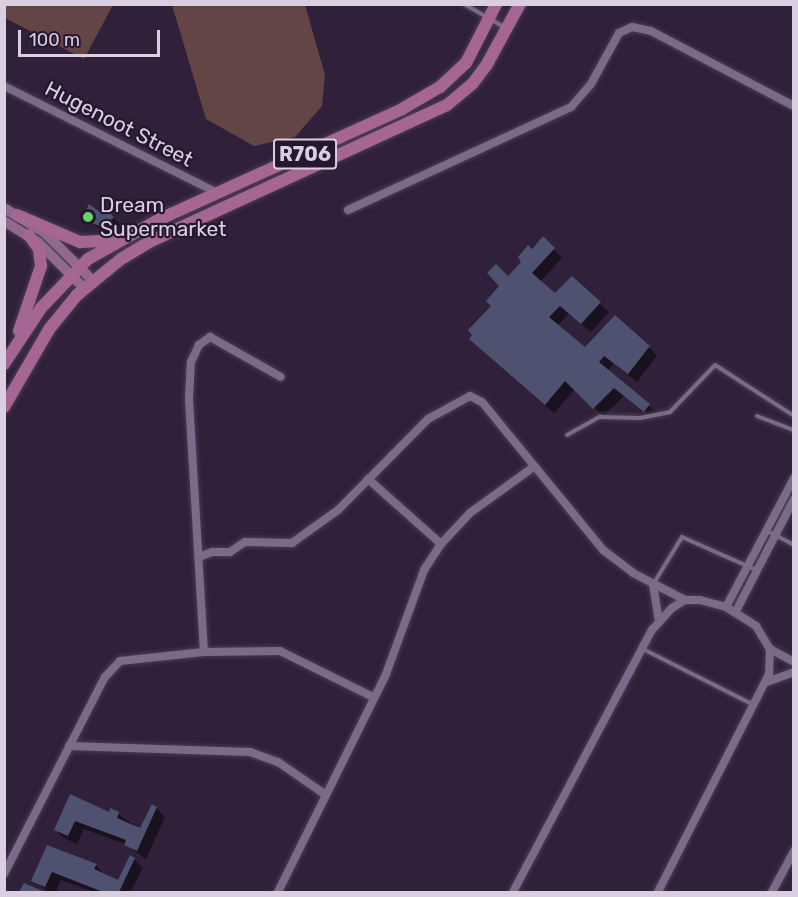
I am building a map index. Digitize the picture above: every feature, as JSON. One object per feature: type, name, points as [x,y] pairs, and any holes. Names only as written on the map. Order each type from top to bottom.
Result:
[{"type":"main road","name":"R706","points":[[4,364],[15,344],[75,270],[122,238],[440,87],[466,63],[496,4]]},
{"type":"main road","name":"R706","points":[[4,406],[50,328],[89,285],[149,242],[447,105],[473,83],[520,4]]},
{"type":"main road","points":[[17,215],[80,242],[122,238]]},
{"type":"main road","points":[[15,344],[41,266],[39,249],[29,236]]},
{"type":"street","points":[[348,210],[571,107],[585,93],[615,39],[625,28],[651,31],[794,106]]},
{"type":"street","name":"Hugenoot Street","points":[[4,86],[219,193]]},
{"type":"street","points":[[4,208],[45,233],[89,285]]},
{"type":"street","points":[[4,221],[29,236],[75,270]]},
{"type":"street","points":[[204,652],[189,398],[194,354],[206,338],[214,338],[281,377]]},
{"type":"street","points":[[199,557],[212,552],[230,552],[245,542],[292,543],[338,510],[428,419],[470,396],[482,402],[532,468],[603,550],[653,584],[685,600],[726,607],[736,611],[756,626],[770,649],[794,662]]},
{"type":"street","points":[[278,892],[386,674],[424,570],[441,544],[477,507],[532,468]]},
{"type":"street","points":[[726,607],[794,478]]},
{"type":"street","points":[[368,479],[441,544]]},
{"type":"street","points":[[736,611],[794,499]]},
{"type":"street","points":[[653,584],[659,620]]},
{"type":"street","points":[[513,892],[641,648],[659,620],[685,600]]},
{"type":"street","points":[[658,892],[767,682],[770,649]]},
{"type":"street","points":[[4,874],[105,676],[120,661],[204,652],[280,651],[373,697]]},
{"type":"street","points":[[767,682],[794,672]]},
{"type":"street","points":[[69,746],[250,752],[278,762],[326,795]]},
{"type":"street","points":[[772,892],[794,851]]},
{"type":"lane","points":[[464,4],[507,28]]},
{"type":"lane","points":[[567,435],[600,417],[640,418],[670,412],[715,365],[794,416]]},
{"type":"lane","points":[[757,416],[794,430]]},
{"type":"lane","points":[[767,531],[794,545]]},
{"type":"lane","points":[[653,584],[682,537],[757,570]]},
{"type":"lane","points":[[641,648],[756,705]]},
{"type":"shaded area","points":[[4,5],[113,5],[84,59],[5,18]]},
{"type":"shaded area","points":[[172,5],[305,5],[325,75],[322,106],[295,137],[254,146],[206,119]]},
{"type":"building","points":[[89,204],[100,212],[108,209],[114,218],[100,226],[82,220]]},
{"type":"building","points":[[543,236],[555,248],[532,273],[555,293],[572,276],[601,302],[581,324],[560,306],[549,317],[585,347],[615,315],[650,346],[628,374],[604,356],[599,362],[650,404],[644,412],[614,388],[593,409],[565,381],[545,405],[469,339],[472,335],[468,330],[491,306],[486,301],[499,286],[487,273],[496,264],[508,276],[521,262],[518,257],[528,245],[532,249]]},
{"type":"building","points":[[70,794],[109,812],[110,808],[119,812],[117,818],[140,828],[152,804],[157,807],[137,851],[124,845],[126,840],[75,821],[68,836],[54,830]]},
{"type":"building","points":[[47,845],[97,864],[94,869],[118,880],[130,855],[135,858],[119,892],[103,892],[52,872],[45,887],[31,881]]},
{"type":"building","points":[[24,883],[45,892],[19,892]]},
{"type":"place","name":"Dream Supermarket","points":[[88,217]]}]
